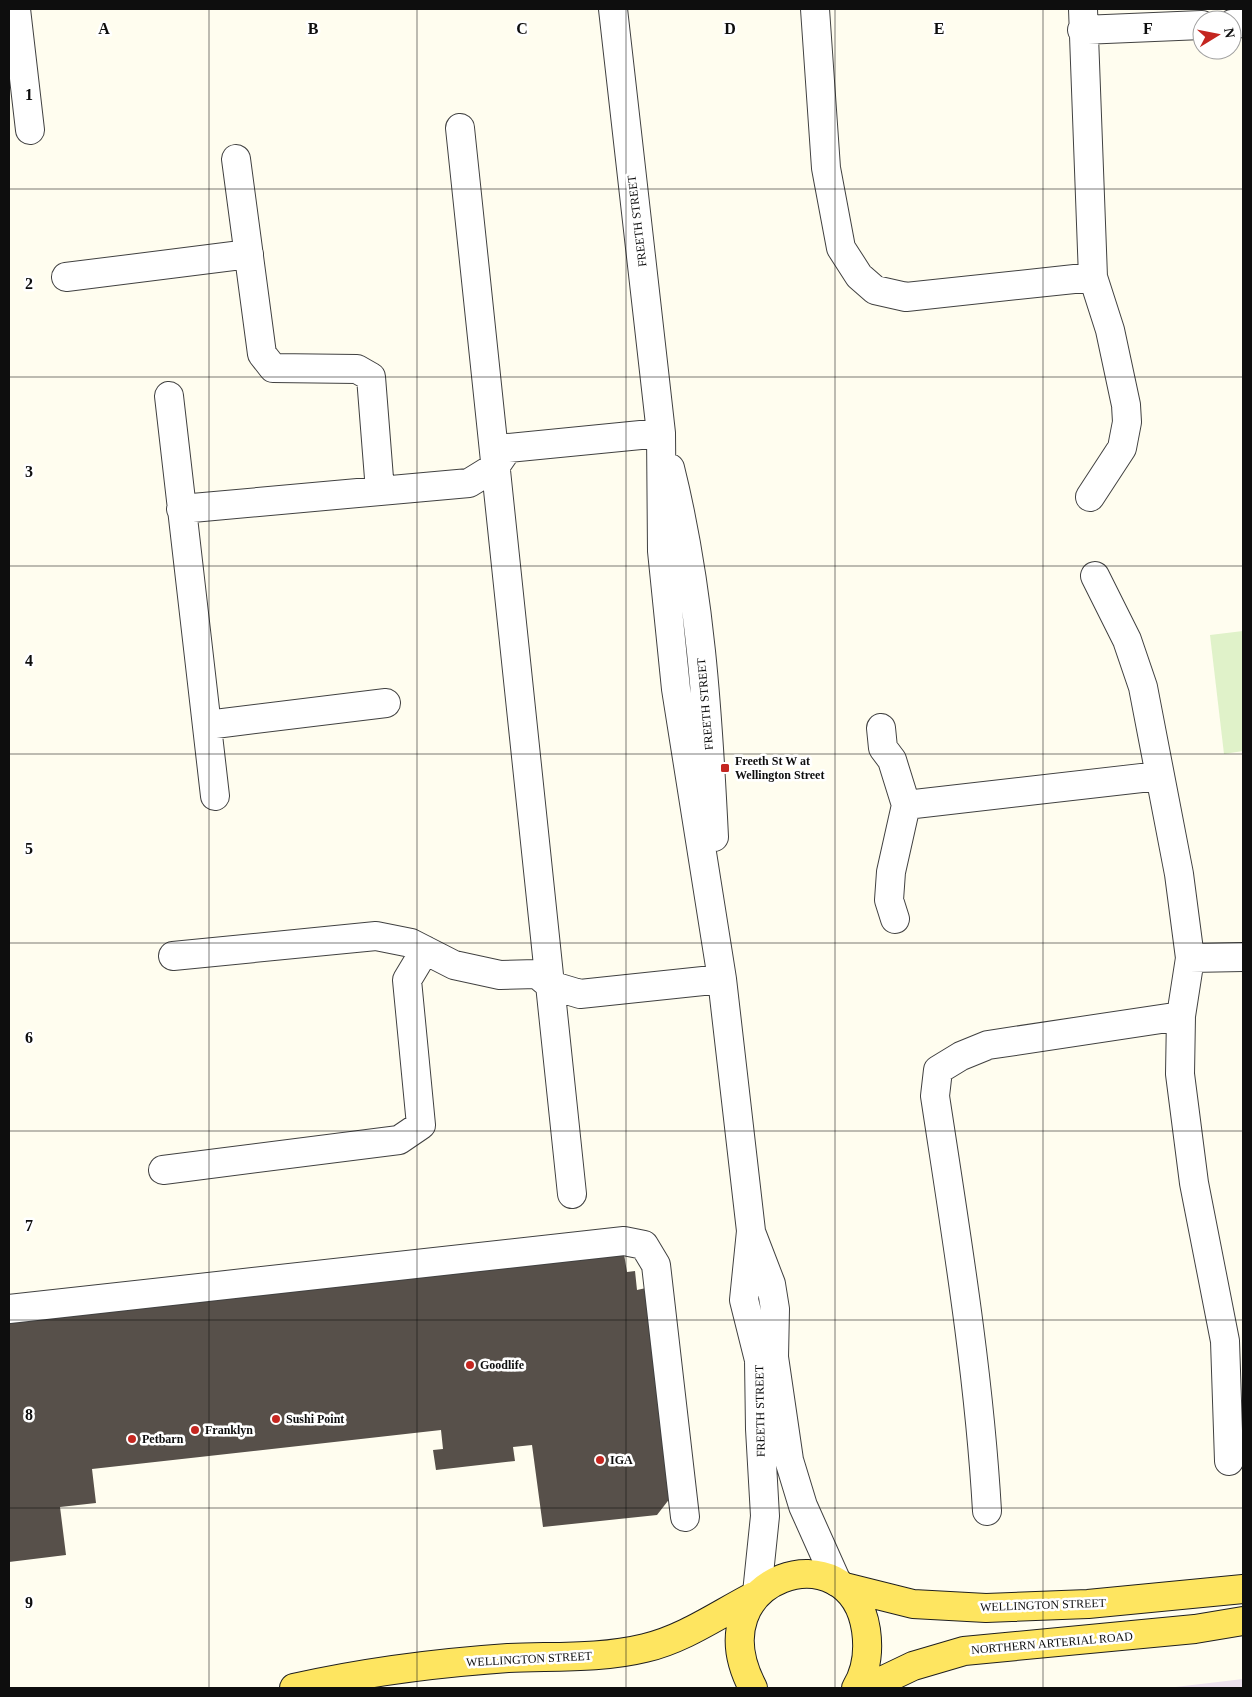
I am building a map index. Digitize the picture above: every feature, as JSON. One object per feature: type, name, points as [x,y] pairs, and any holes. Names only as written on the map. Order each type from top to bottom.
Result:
[{"type":"main road","name":"WELLINGTON STREET","points":[[294,1688],[342,1677],[402,1668],[509,1658],[603,1655],[646,1648],[676,1638],[756,1595],[775,1581],[794,1574],[813,1574],[841,1584],[913,1604],[986,1608],[1088,1604],[1243,1589]]},
{"type":"main road","points":[[841,1584],[861,1612],[868,1644],[864,1676],[856,1688]]},
{"type":"main road","points":[[753,1688],[741,1661],[740,1643],[748,1606],[756,1595]]},
{"type":"main road","name":"NORTHERN ARTERIAL ROAD","points":[[867,1688],[913,1666],[964,1651],[1195,1629],[1243,1621]]},
{"type":"street","points":[[16,9],[30,130]]},
{"type":"street","name":"FREETH STREET","points":[[613,9],[661,433],[660,517],[665,584],[682,730],[722,979],[751,1231],[744,1300],[759,1360],[760,1429],[765,1516],[756,1595]]},
{"type":"street","points":[[815,9],[826,168],[842,248],[859,276],[875,290],[906,297],[1093,277]]},
{"type":"street","points":[[1090,496],[1122,448],[1127,422],[1126,405],[1110,330],[1093,277],[1083,20],[1192,25]]},
{"type":"street","points":[[460,128],[572,1194]]},
{"type":"street","points":[[236,159],[262,354],[273,368],[358,369],[370,377],[380,491]]},
{"type":"street","points":[[66,277],[249,254]]},
{"type":"street","points":[[169,396],[215,796]]},
{"type":"street","points":[[181,509],[469,483],[496,467],[508,448],[661,433]]},
{"type":"street","name":"FREETH STREET","points":[[661,433],[683,517],[708,723],[722,979]]},
{"type":"street","points":[[1096,576],[1128,640],[1143,687],[1179,874],[1190,958],[1180,1016],[1180,1074],[1194,1183],[1225,1340],[1229,1460]]},
{"type":"street","points":[[665,584],[692,580]]},
{"type":"street","points":[[207,725],[386,703]]},
{"type":"street","points":[[880,728],[884,748],[892,760],[906,805],[891,872],[889,900],[895,919]]},
{"type":"street","points":[[906,805],[1159,776]]},
{"type":"street","points":[[173,956],[376,936],[411,943],[454,965],[500,975],[537,974],[550,985],[580,994],[722,979]]},
{"type":"street","points":[[163,1170],[399,1140],[420,1125],[407,980],[425,950]]},
{"type":"street","points":[[1190,958],[1243,957]]},
{"type":"street","points":[[988,1511],[982,1429],[962,1269],[935,1096],[938,1070],[961,1056],[988,1045],[1180,1016]]},
{"type":"street","name":"FREETH STREET","points":[[751,1231],[771,1284],[774,1309],[774,1357],[789,1460],[804,1506],[841,1584]]},
{"type":"street","points":[[9,1309],[624,1241],[644,1245],[656,1264],[685,1517]]},
{"type":"shaded area","points":[[1243,1679],[1243,1688],[1167,1688]]},
{"type":"green space","points":[[1243,631],[1243,751],[1224,754],[1210,635]]},
{"type":"building","points":[[624,1254],[627,1272],[635,1271],[637,1290],[646,1288],[674,1493],[657,1515],[543,1527],[532,1445],[513,1447],[515,1461],[436,1470],[433,1450],[443,1449],[441,1430],[92,1469],[96,1503],[60,1507],[66,1555],[9,1562],[9,1323]]},
{"type":"place","name":"Freeth St W at Wellington Street","points":[[725,768]]},
{"type":"place","name":"Goodlife","points":[[470,1365]]},
{"type":"place","name":"Sushi Point","points":[[276,1419]]},
{"type":"place","name":"Franklyn","points":[[195,1430]]},
{"type":"place","name":"Petbarn","points":[[132,1439]]},
{"type":"place","name":"IGA","points":[[600,1460]]}]
